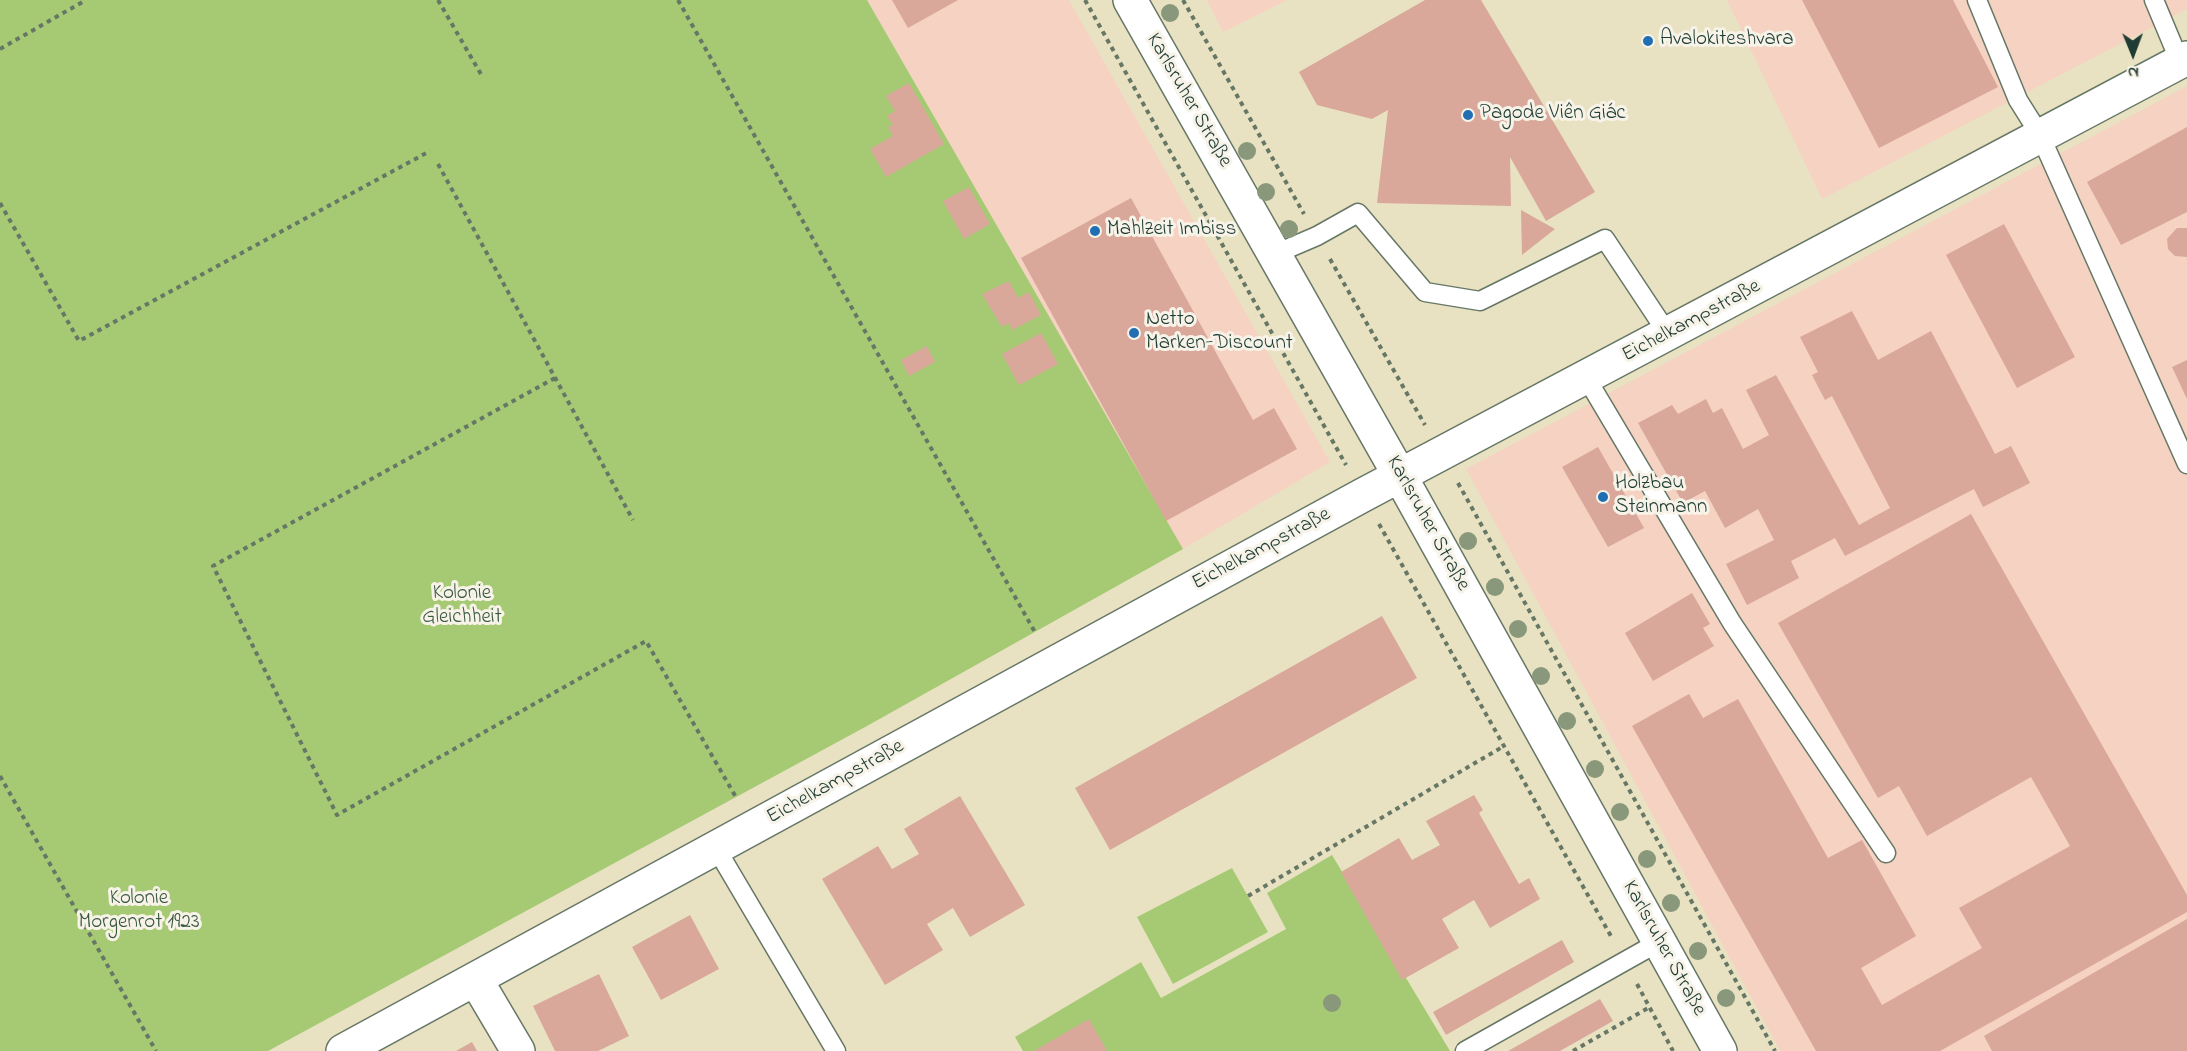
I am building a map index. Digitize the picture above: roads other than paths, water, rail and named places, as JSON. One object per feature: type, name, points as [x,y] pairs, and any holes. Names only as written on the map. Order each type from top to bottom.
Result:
[{"type":"street","name":"Karlsruher Straße","points":[[1130,0],[1400,476],[1720,1051]]},
{"type":"street","name":"Eichelkampstraße","points":[[343,1051],[1363,495],[2183,60]]},
{"type":"street","points":[[476,980],[518,1051]]},
{"type":"lane","points":[[1977,0],[2018,100],[2040,135],[2187,464]]},
{"type":"lane","points":[[2154,0],[2183,60]]},
{"type":"lane","points":[[1275,254],[1317,236],[1358,213],[1425,292],[1480,301],[1605,238],[1668,334]]},
{"type":"lane","points":[[1587,378],[1732,623],[1886,853]]},
{"type":"lane","points":[[716,849],[837,1051]]},
{"type":"lane","points":[[1465,1051],[1659,942]]},
{"type":"place","name":"Avalokiteshvara","points":[[1648,41]]},
{"type":"place","name":"Pagode Viên Giác","points":[[1468,115]]},
{"type":"place","name":"Mahlzeit Imbiss","points":[[1095,231]]},
{"type":"place","name":"Netto Marken-Discount","points":[[1134,333]]},
{"type":"place","name":"Holzbau Steinmann","points":[[1603,497]]},
{"type":"park label","name":"Kolonie Gleichheit","points":[[462,607]]},
{"type":"park label","name":"Kolonie Morgenrot 1923","points":[[139,912]]}]
